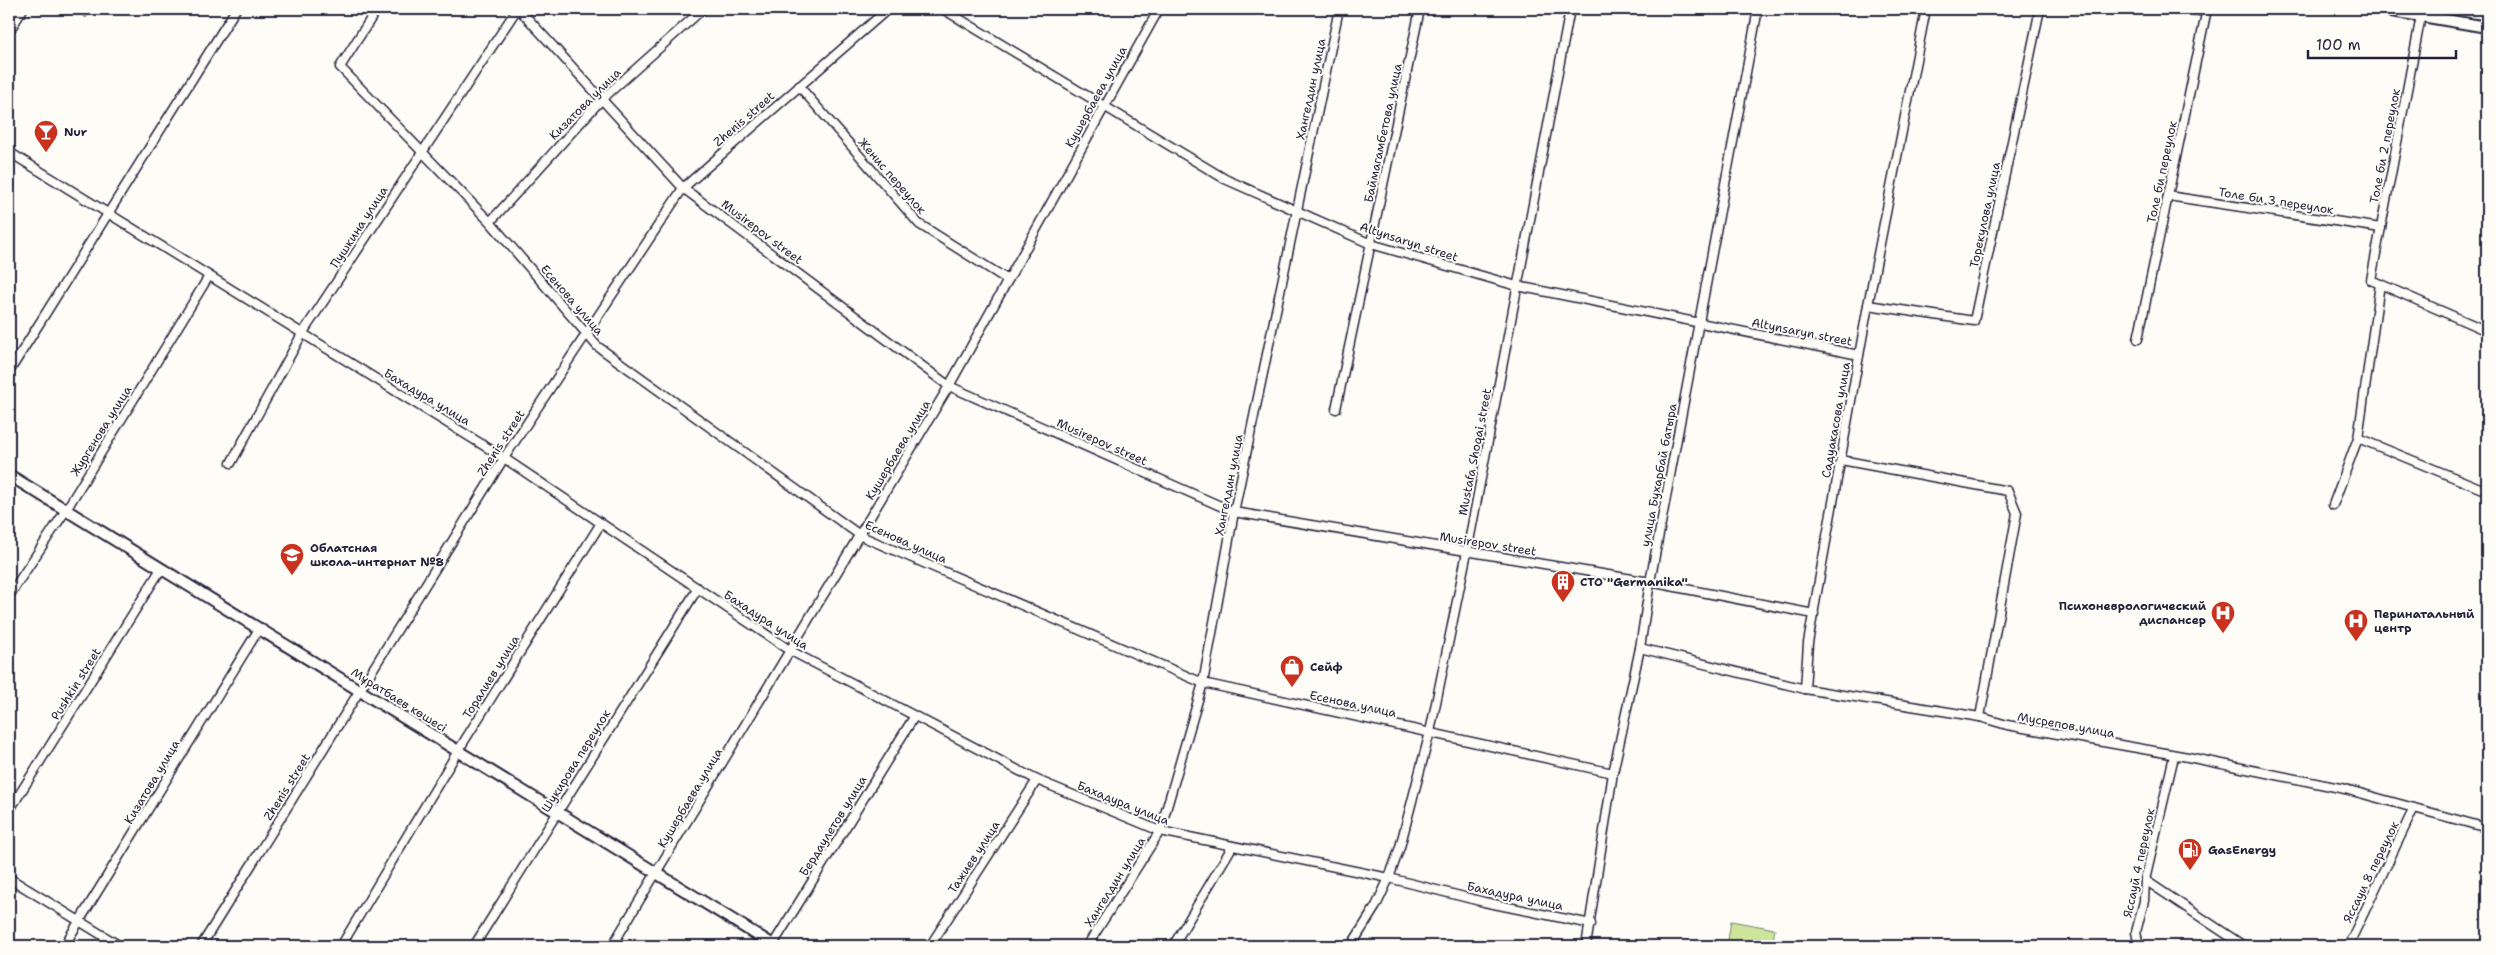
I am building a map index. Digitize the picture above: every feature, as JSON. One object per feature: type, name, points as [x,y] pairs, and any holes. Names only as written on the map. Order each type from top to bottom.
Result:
[{"type":"street","points":[[9,32],[23,9]]},
{"type":"street","points":[[9,372],[236,9]]},
{"type":"street","name":"Есенова улица","points":[[377,9],[340,67],[490,222],[597,346],[860,536],[1203,683],[1613,773]]},
{"type":"street","name":"Musirepov street","points":[[518,9],[683,188],[949,386],[1234,512],[1650,582],[1814,614]]},
{"type":"street","name":"Пушкина улица","points":[[231,463],[302,334],[518,9]]},
{"type":"street","name":"Кизатова улица","points":[[490,222],[601,100],[703,9]]},
{"type":"street","name":"Zhenis street","points":[[201,946],[504,458],[683,188],[888,9]]},
{"type":"street","name":"Altynsaryn street","points":[[943,9],[1225,179],[1371,244],[1518,286],[1859,355]]},
{"type":"street","name":"Кушербаева улица","points":[[612,946],[658,873],[949,386],[1159,9]]},
{"type":"street","name":"Хангелдин улица","points":[[1087,946],[1160,832],[1203,683],[1234,512],[1339,9]]},
{"type":"street","name":"Баймагамбетова улица","points":[[1336,409],[1420,9]]},
{"type":"street","name":"Mustafa Shoqai street","points":[[1351,946],[1376,906],[1400,847],[1430,732],[1467,552],[1570,9]]},
{"type":"street","name":"улица Бухарбай батыра","points":[[1586,946],[1591,924],[1613,773],[1640,648],[1650,582],[1758,9]]},
{"type":"street","name":"Садуакасова улица","points":[[1805,689],[1808,643],[1859,355],[1926,9]]},
{"type":"street","name":"Торекулова улица","points":[[1868,305],[1974,321],[2040,9]]},
{"type":"street","points":[[2188,9],[2207,10]]},
{"type":"street","points":[[2380,9],[2487,27]]},
{"type":"street","name":"Толе би переулок","points":[[2138,339],[2207,10]]},
{"type":"street","name":"Толе би 2 переулок","points":[[2380,284],[2371,280],[2421,16]]},
{"type":"street","name":"Женис переулок","points":[[799,86],[919,224],[1008,280]]},
{"type":"street","name":"Бахадура улица","points":[[9,152],[504,458],[791,651],[1036,780],[1160,832],[1388,878],[1484,902],[1591,924]]},
{"type":"street","name":"Толе би 3 переулок","points":[[2168,196],[2381,228]]},
{"type":"street","name":"Жургенова улица","points":[[9,596],[66,510],[209,276]]},
{"type":"street","points":[[2333,505],[2358,438],[2380,284],[2487,331]]},
{"type":"street","points":[[2358,438],[2487,492]]},
{"type":"street","points":[[1841,460],[2008,491],[2017,512],[1980,717]]},
{"type":"street","name":"Мұратбаев көшесі","points":[[9,475],[558,811],[773,946]]},
{"type":"street","name":"Торалиев улица","points":[[341,946],[458,751],[602,523]]},
{"type":"street","name":"Pushkin street","points":[[9,811],[162,569]]},
{"type":"street","name":"Шукирова переулок","points":[[474,946],[698,588]]},
{"type":"street","name":"Кизатова улица","points":[[64,946],[259,629]]},
{"type":"street","name":"Мусрепов улица","points":[[1640,648],[1805,689],[1980,717],[2007,726],[2345,789],[2487,828]]},
{"type":"street","name":"Бердаулетов улица","points":[[773,946],[914,717]]},
{"type":"street","name":"Яссауй 4 переулок","points":[[2139,946],[2136,932],[2144,901],[2145,880],[2174,756]]},
{"type":"street","name":"Тажиев улица","points":[[930,946],[1036,780]]},
{"type":"street","name":"Яссауи 8 переулок","points":[[2348,946],[2414,808]]},
{"type":"street","points":[[1173,946],[1232,847]]},
{"type":"street","points":[[9,878],[120,946]]},
{"type":"street","points":[[2145,880],[2244,946]]},
{"type":"green space","points":[[72,9],[92,9],[86,18]]},
{"type":"green space","points":[[1731,921],[1775,929],[1772,946],[1727,946]]},
{"type":"place","name":"Nur","points":[[46,153]]},
{"type":"place","name":"Облатсная школа-интернат №8","points":[[292,576]]},
{"type":"place","name":"СТО \"Germanika\"","points":[[1563,603]]},
{"type":"place","name":"Психоневрологический диспансер","points":[[2223,634]]},
{"type":"place","name":"Перинатальный центр","points":[[2356,642]]},
{"type":"place","name":"Сейф","points":[[1292,688]]},
{"type":"place","name":"GasEnergy","points":[[2190,871]]}]
